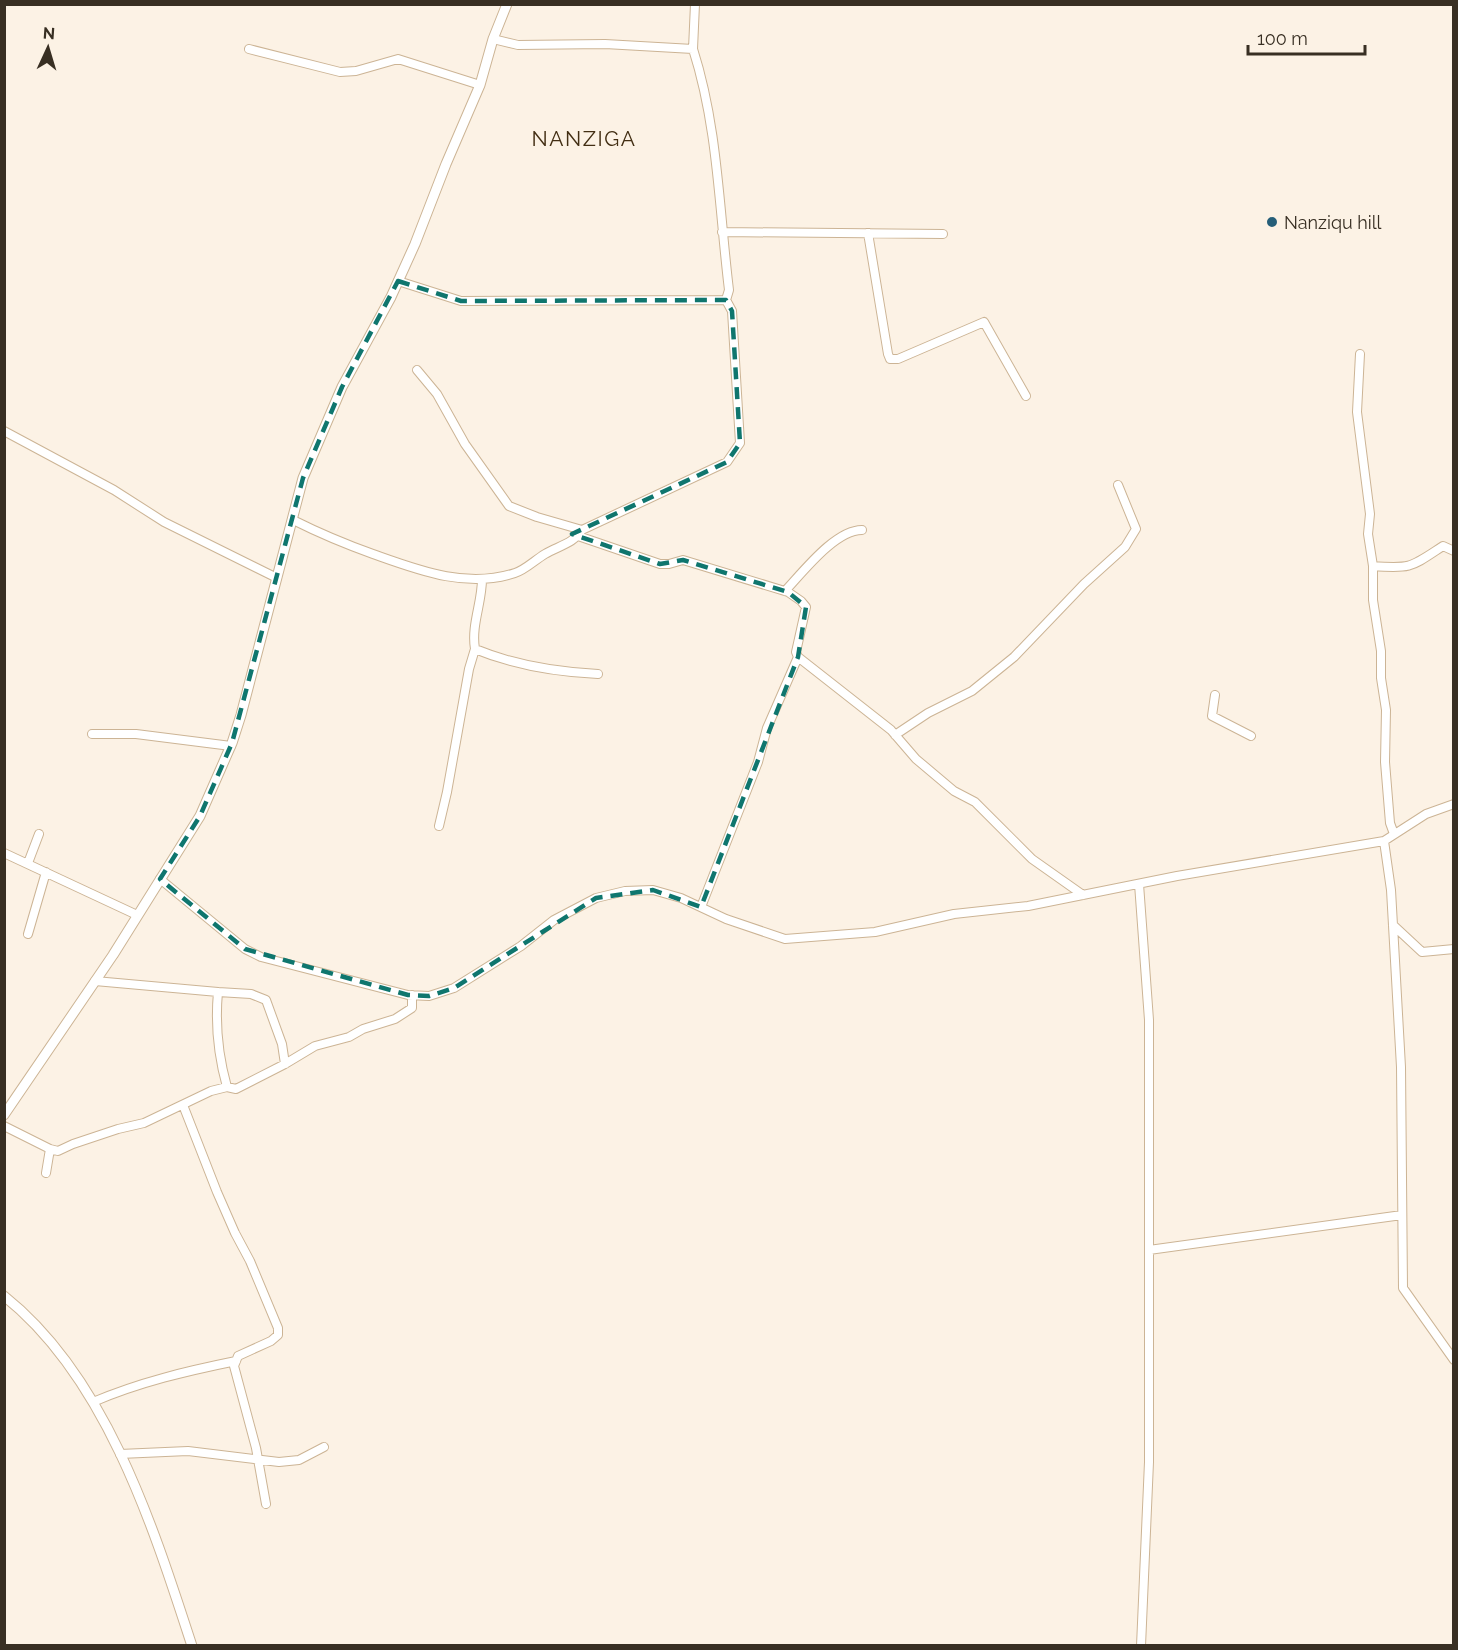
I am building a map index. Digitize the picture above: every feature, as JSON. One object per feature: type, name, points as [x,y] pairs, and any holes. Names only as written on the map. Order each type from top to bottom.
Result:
[{"type":"street","points":[[5,1113],[95,981],[200,816],[231,746],[303,478],[342,387],[415,244],[480,85],[493,39],[507,4]]},
{"type":"street","points":[[293,520],[321,534],[419,570],[445,577],[494,578],[517,572],[555,548],[576,539],[580,533],[727,462],[740,443],[732,311],[726,300],[729,290],[712,128],[702,78],[693,49],[696,4]]},
{"type":"street","points":[[493,39],[518,45],[605,44],[693,49]]},
{"type":"street","points":[[249,49],[340,72],[356,71],[398,59],[480,85]]},
{"type":"street","points":[[722,232],[942,234]]},
{"type":"street","points":[[868,233],[890,359],[898,359],[984,322],[1026,396]]},
{"type":"street","points":[[398,281],[461,301],[726,300]]},
{"type":"street","points":[[1360,354],[1357,412],[1370,514],[1368,534],[1373,566],[1373,600],[1381,651],[1381,678],[1386,710],[1385,762],[1390,823],[1394,834]]},
{"type":"street","points":[[417,370],[437,394],[465,444],[509,506],[660,564],[683,560],[785,591],[801,601],[806,607],[796,652],[798,657],[895,735],[916,759],[954,791],[975,802],[1032,859],[1083,895]]},
{"type":"street","points":[[4,431],[114,490],[164,522],[277,578]]},
{"type":"street","points":[[895,735],[928,713],[972,691],[1014,657],[1084,584],[1125,547],[1136,529],[1118,485]]},
{"type":"street","points":[[785,591],[820,554],[843,536],[854,530],[862,530]]},
{"type":"street","points":[[1373,566],[1406,568],[1418,563],[1443,546],[1454,551]]},
{"type":"street","points":[[439,826],[469,669],[475,649],[473,640],[482,595],[482,579]]},
{"type":"street","points":[[475,649],[549,671],[598,674]]},
{"type":"street","points":[[701,907],[750,784],[767,728],[798,657]]},
{"type":"street","points":[[1215,695],[1212,716],[1251,736]]},
{"type":"street","points":[[92,734],[136,734],[231,746]]},
{"type":"street","points":[[160,879],[245,949],[261,957],[412,995],[429,996],[454,988],[521,946],[554,920],[596,898],[625,891],[653,890],[681,898],[726,919],[785,939],[875,932],[954,914],[1029,906],[1139,884],[1384,841],[1426,814],[1454,804]]},
{"type":"street","points":[[28,863],[39,834]]},
{"type":"street","points":[[1384,841],[1391,890],[1401,1067],[1403,1288],[1454,1360]]},
{"type":"street","points":[[4,853],[137,915]]},
{"type":"street","points":[[28,934],[46,872]]},
{"type":"street","points":[[1139,884],[1149,1020],[1149,1462],[1141,1646]]},
{"type":"street","points":[[1393,925],[1422,952],[1454,949]]},
{"type":"street","points":[[95,981],[251,994],[266,1000],[282,1044],[285,1064]]},
{"type":"street","points":[[218,992],[216,1012],[218,1049],[227,1087]]},
{"type":"street","points":[[4,1126],[58,1152],[73,1144],[144,1123],[212,1092],[227,1087],[236,1089],[315,1046],[349,1037],[363,1029],[395,1019],[412,1008],[412,995]]},
{"type":"street","points":[[183,1105],[217,1192],[250,1261],[278,1328],[278,1335],[271,1341],[238,1356],[234,1366],[258,1459],[266,1504]]},
{"type":"street","points":[[46,1173],[50,1149]]},
{"type":"street","points":[[1149,1250],[1402,1215]]},
{"type":"street","points":[[4,1296],[22,1310],[54,1345],[93,1402],[120,1454],[170,1578],[192,1646]]},
{"type":"street","points":[[93,1402],[125,1389],[176,1374],[236,1361]]},
{"type":"street","points":[[120,1454],[188,1451],[279,1462],[299,1460],[324,1447]]},
{"type":"highlighted area","points":[[398,281],[461,301],[726,300],[732,311],[740,443],[727,462],[572,534],[660,564],[683,560],[788,592],[806,607],[798,657],[701,907],[653,890],[596,898],[454,988],[429,996],[408,995],[245,949],[160,879],[200,816],[232,743],[303,478],[342,387]]},
{"type":"place","name":"Nanziqu hill","points":[[1272,222]]},
{"type":"district","name":"NANZIGA","points":[[584,138]]}]
